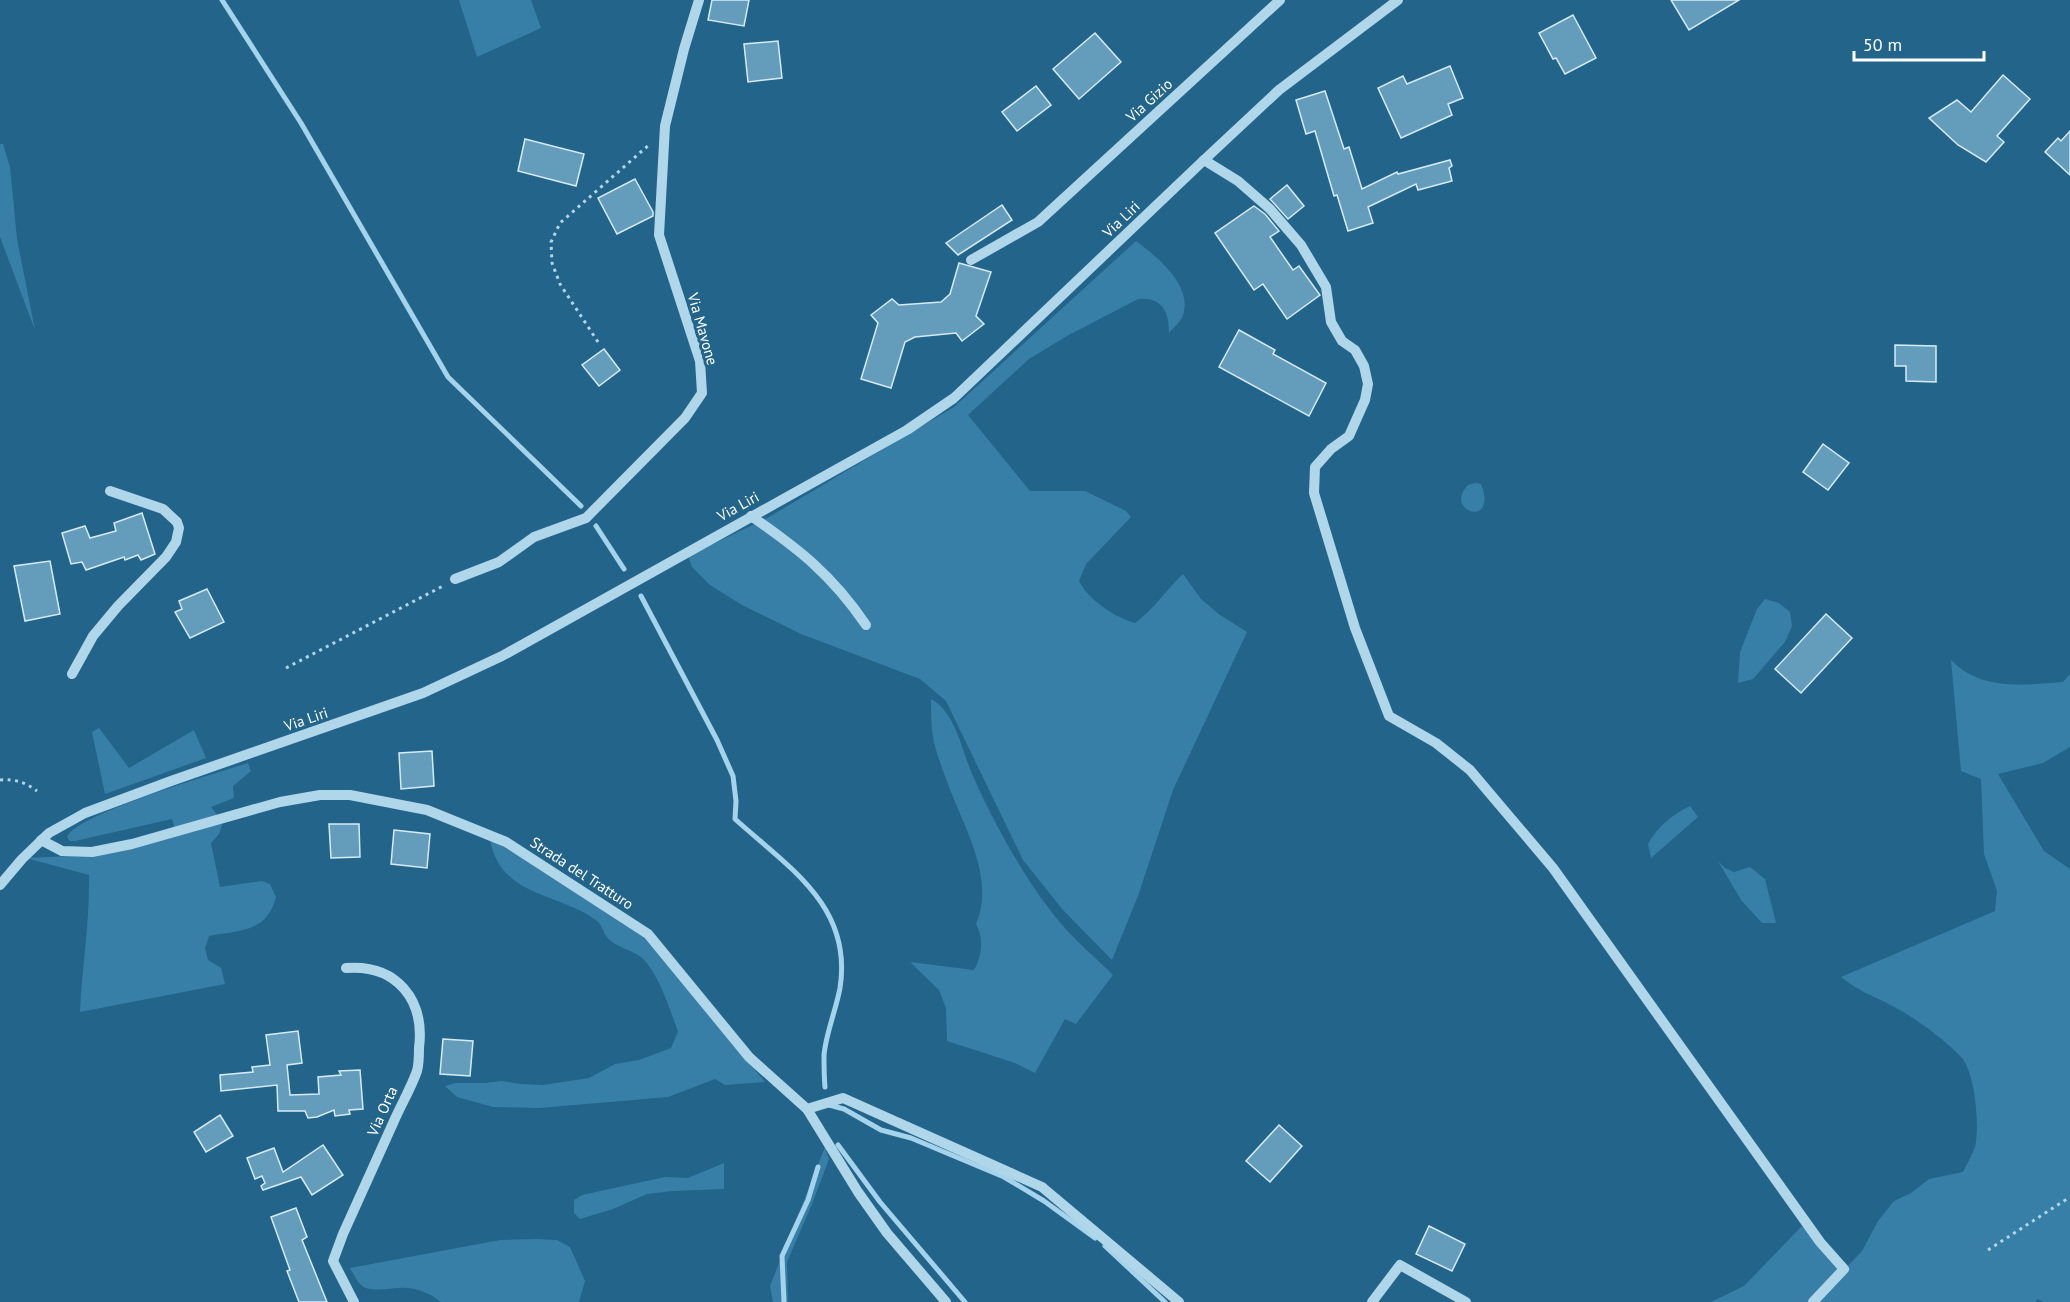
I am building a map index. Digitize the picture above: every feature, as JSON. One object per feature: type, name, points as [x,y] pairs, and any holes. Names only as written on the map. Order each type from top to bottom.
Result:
[{"type":"street","name":"Via Mavone","points":[[455,579],[499,562],[534,537],[586,518],[685,418],[702,393],[700,361],[659,235],[665,130],[684,49],[699,0]]},
{"type":"street","name":"Via Gizio","points":[[971,260],[1038,222],[1280,0]]},
{"type":"street","name":"Via Liri","points":[[0,885],[21,858],[49,833],[85,813],[423,693],[502,657],[907,430],[954,399],[1279,90],[1398,0]]},
{"type":"street","points":[[1204,160],[1238,181],[1270,208],[1301,245],[1326,287],[1330,322],[1342,341],[1355,350],[1364,366],[1368,384],[1365,400],[1349,436],[1331,449],[1315,467],[1314,493],[1355,628],[1389,716],[1436,742],[1470,770],[1553,868],[1820,1242],[1844,1269],[1813,1302]]},
{"type":"street","points":[[72,674],[93,636],[118,606],[166,557],[176,542],[179,528],[177,522],[163,509],[110,491]]},
{"type":"street","points":[[751,516],[807,557],[850,601],[866,625]]},
{"type":"street","name":"Strada del Tratturo","points":[[41,840],[62,851],[92,852],[152,838],[280,802],[320,795],[350,795],[427,810],[506,842],[648,934],[749,1058],[807,1109],[858,1192],[887,1233],[946,1302]]},
{"type":"street","name":"Via Orta","points":[[346,968],[358,967],[378,971],[397,982],[410,994],[417,1011],[421,1032],[417,1070],[333,1261],[354,1302]]},
{"type":"street","points":[[807,1109],[843,1098],[1042,1187],[1179,1302]]},
{"type":"street","points":[[1372,1302],[1400,1265],[1466,1302]]},
{"type":"path","points":[[598,342],[560,284],[552,263],[551,242],[560,223],[665,130]]},
{"type":"path","points":[[286,668],[455,579]]},
{"type":"path","points":[[0,780],[11,779],[26,782],[37,791]]},
{"type":"path","points":[[1988,1250],[2070,1197]]},
{"type":"shaded area","points":[[459,0],[531,0],[541,28],[477,57]]},
{"type":"shaded area","points":[[0,144],[3,144],[10,167],[17,239],[35,330],[0,237]]},
{"type":"shaded area","points":[[1136,241],[1163,264],[1183,293],[1185,304],[1183,315],[1169,333],[1168,318],[1163,307],[1153,300],[1138,299],[1067,336],[1029,359],[968,415],[1030,491],[1085,491],[1126,511],[1131,517],[1086,564],[1079,581],[1089,595],[1103,607],[1135,623],[1183,574],[1201,599],[1220,615],[1247,632],[1173,790],[1138,896],[1112,960],[1063,910],[1023,860],[946,701],[920,679],[801,634],[742,605],[710,585],[692,567],[688,556],[769,517],[954,407]]},
{"type":"shaded area","points":[[1481,484],[1485,498],[1483,507],[1472,512],[1462,503],[1462,495],[1468,485]]},
{"type":"shaded area","points":[[1765,599],[1779,603],[1790,612],[1792,626],[1785,642],[1753,679],[1738,683],[1740,652],[1757,609]]},
{"type":"shaded area","points":[[1951,660],[1976,677],[2003,684],[2063,682],[2070,674],[2070,747],[2043,763],[1998,774],[2044,851],[2070,869],[2070,1302],[2044,1302],[2037,1299],[2036,1302],[1711,1302],[1744,1286],[1802,1226],[1846,1268],[1862,1251],[1878,1221],[1894,1201],[1911,1193],[1929,1179],[1963,1172],[1975,1147],[1977,1127],[1975,1101],[1970,1076],[1962,1058],[1912,1017],[1862,991],[1841,977],[1995,911],[1997,891],[1984,854],[1981,779],[1961,771]]},
{"type":"shaded area","points":[[931,699],[946,712],[951,720],[988,809],[1037,892],[1064,927],[1113,975],[1076,1024],[1065,1019],[1035,1073],[1015,1063],[947,1041],[946,1008],[939,990],[910,962],[974,970],[981,947],[979,929],[976,924],[981,906],[980,871],[969,835],[936,751],[932,731]]},
{"type":"shaded area","points":[[99,728],[129,768],[194,730],[206,758],[105,794],[92,732]]},
{"type":"shaded area","points":[[248,763],[251,771],[233,786],[234,798],[211,807],[223,822],[219,834],[211,843],[220,887],[262,881],[270,884],[276,897],[272,909],[259,924],[241,931],[209,936],[205,948],[208,960],[221,968],[225,984],[80,1012],[89,875],[26,858],[70,856],[175,829],[172,819],[75,841],[70,841],[67,837],[77,827],[121,806],[180,784]]},
{"type":"shaded area","points":[[1690,806],[1698,817],[1651,858],[1648,844],[1656,832],[1672,817]]},
{"type":"shaded area","points":[[490,839],[617,915],[646,939],[765,1082],[725,1085],[715,1079],[668,1097],[539,1108],[493,1107],[457,1097],[445,1086],[456,1083],[502,1081],[543,1085],[589,1078],[615,1064],[639,1060],[671,1048],[678,1032],[659,982],[648,964],[633,952],[611,941],[599,923],[582,912],[518,883],[506,873],[496,858]]},
{"type":"shaded area","points":[[1718,861],[1725,868],[1734,872],[1750,867],[1765,879],[1776,923],[1762,923],[1741,900]]},
{"type":"shaded area","points":[[825,1147],[829,1159],[787,1262],[788,1302],[773,1302],[770,1286]]},
{"type":"shaded area","points":[[724,1163],[724,1189],[647,1194],[613,1209],[580,1219],[574,1213],[574,1200],[582,1195],[665,1177],[688,1178]]},
{"type":"shaded area","points":[[500,1240],[557,1240],[570,1247],[585,1281],[579,1302],[441,1302],[425,1292],[412,1289],[370,1289],[359,1282],[350,1268]]},
{"type":"building","points":[[712,0],[749,0],[744,26],[708,20]]},
{"type":"building","points":[[1671,0],[1739,0],[1689,30]]},
{"type":"building","points":[[1573,15],[1596,58],[1565,74],[1556,58],[1553,59],[1539,33]]},
{"type":"building","points":[[1095,33],[1121,62],[1079,99],[1053,69]]},
{"type":"building","points":[[778,41],[782,78],[748,82],[744,44]]},
{"type":"building","points":[[1450,66],[1463,98],[1448,104],[1452,115],[1401,138],[1378,88],[1403,76],[1407,84]]},
{"type":"building","points":[[2003,75],[2030,99],[1997,136],[2004,142],[1986,162],[1958,145],[1929,118],[1957,100],[1971,112]]},
{"type":"building","points":[[1036,86],[1051,105],[1017,131],[1002,112]]},
{"type":"building","points":[[1325,91],[1344,149],[1349,147],[1362,189],[1397,172],[1398,174],[1450,160],[1452,181],[1418,190],[1416,184],[1368,207],[1373,223],[1348,231],[1337,195],[1334,196],[1315,131],[1306,134],[1296,100]]},
{"type":"building","points":[[2070,131],[2070,175],[2045,152],[2058,138],[2061,141]]},
{"type":"building","points":[[525,139],[584,154],[576,186],[518,171]]},
{"type":"building","points":[[635,179],[653,216],[617,234],[598,198]]},
{"type":"building","points":[[1287,185],[1304,206],[1288,219],[1270,199]]},
{"type":"building","points":[[1002,205],[1012,220],[958,255],[946,243]]},
{"type":"building","points":[[1254,206],[1265,214],[1279,231],[1270,237],[1293,270],[1299,266],[1320,295],[1287,319],[1263,284],[1254,290],[1215,233]]},
{"type":"building","points":[[959,263],[991,272],[976,316],[984,324],[962,341],[956,333],[915,337],[905,342],[891,388],[861,379],[878,323],[871,315],[892,299],[899,305],[941,302],[950,294]]},
{"type":"building","points":[[1239,330],[1275,350],[1273,354],[1326,383],[1309,416],[1219,367]]},
{"type":"building","points":[[1895,345],[1936,346],[1936,382],[1906,381],[1906,366],[1895,366]]},
{"type":"building","points":[[604,349],[620,370],[599,386],[582,365]]},
{"type":"building","points":[[1823,444],[1849,463],[1828,490],[1803,472]]},
{"type":"building","points":[[142,513],[155,554],[141,560],[138,555],[125,560],[124,557],[86,570],[82,562],[71,564],[62,533],[85,526],[90,538],[116,531],[114,523]]},
{"type":"building","points":[[50,561],[60,614],[25,621],[14,566]]},
{"type":"building","points":[[207,589],[224,622],[190,638],[175,612],[182,609],[179,601]]},
{"type":"building","points":[[1826,614],[1852,638],[1801,693],[1775,669]]},
{"type":"building","points":[[432,751],[434,786],[401,789],[399,753]]},
{"type":"building","points":[[329,824],[359,824],[360,857],[331,858]]},
{"type":"building","points":[[394,830],[430,834],[427,868],[391,864]]},
{"type":"building","points":[[298,1031],[302,1063],[287,1065],[290,1095],[319,1094],[318,1077],[341,1075],[339,1071],[360,1070],[363,1109],[349,1110],[350,1114],[335,1116],[334,1110],[308,1118],[305,1111],[278,1111],[277,1085],[221,1091],[220,1075],[253,1072],[252,1067],[270,1065],[266,1035]]},
{"type":"building","points":[[443,1039],[473,1041],[470,1076],[440,1074]]},
{"type":"building","points":[[220,1115],[233,1136],[206,1152],[194,1132]]},
{"type":"building","points":[[1279,1125],[1302,1146],[1270,1182],[1246,1161]]},
{"type":"building","points":[[323,1145],[343,1175],[312,1195],[301,1177],[263,1190],[261,1186],[265,1183],[262,1176],[255,1179],[247,1158],[274,1148],[283,1172]]},
{"type":"building","points":[[296,1208],[307,1237],[302,1240],[327,1302],[299,1302],[287,1271],[290,1270],[271,1217]]},
{"type":"building","points":[[1429,1226],[1465,1244],[1452,1271],[1416,1254]]},
{"type":"waterway","points":[[222,0],[301,123],[448,377],[581,506]]},
{"type":"waterway","points":[[596,526],[624,569]]},
{"type":"waterway","points":[[641,596],[717,740],[733,776],[736,801],[735,819],[776,854],[812,891],[826,911],[837,934],[841,959],[840,988],[825,1047],[825,1087]]},
{"type":"waterway","points":[[829,1105],[844,1109],[881,1130],[911,1138],[1004,1177],[1044,1201],[1095,1238]]},
{"type":"waterway","points":[[838,1145],[880,1202],[965,1302]]},
{"type":"waterway","points":[[784,1302],[782,1256],[808,1200],[818,1167]]},
{"type":"waterway","points":[[1105,1246],[1165,1302]]}]
